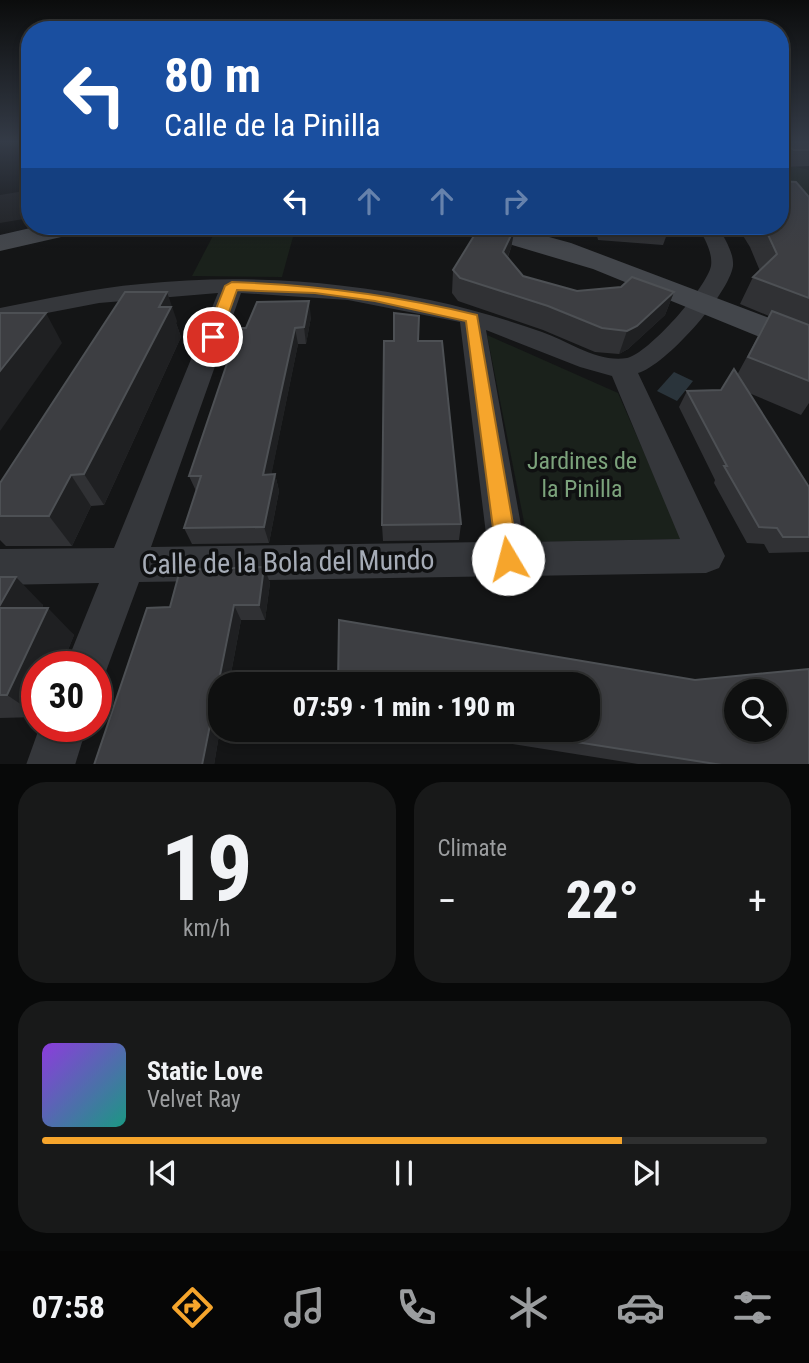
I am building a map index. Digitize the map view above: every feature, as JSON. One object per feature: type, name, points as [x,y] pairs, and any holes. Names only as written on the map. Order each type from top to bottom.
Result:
[{"type":"main road","points":[[0,243],[35,235]]},
{"type":"main road","points":[[519,235],[809,346]]},
{"type":"street","points":[[0,315],[98,296],[232,286],[315,289],[375,297],[472,318],[594,363],[622,367],[648,359],[700,303],[719,278],[722,265],[719,248],[712,235]]},
{"type":"street","points":[[93,651],[232,286]]},
{"type":"street","points":[[472,318],[508,559]]},
{"type":"street","name":"Calle de la Bola del Mundo","points":[[0,567],[706,556],[622,367]]},
{"type":"street","points":[[50,764],[58,742]]},
{"type":"shaded area","points":[[21,192],[21,220],[0,223],[0,195]]},
{"type":"shaded area","points":[[674,372],[693,381],[677,401],[657,391]]},
{"type":"green space","points":[[789,178],[809,178],[809,199],[789,203]]},
{"type":"green space","points":[[213,235],[294,235],[282,277],[192,276]]},
{"type":"green space","name":"Jardines de la Pinilla","points":[[487,335],[618,393],[682,539],[528,542]]},
{"type":"building","points":[[789,182],[796,182],[809,197],[809,298],[753,277],[777,254],[768,235],[789,235]]},
{"type":"building","points":[[474,235],[511,235],[503,252],[523,276],[577,291],[621,287],[632,277],[674,292],[637,326],[627,331],[602,328],[548,306],[460,278],[453,270]]},
{"type":"building","points":[[125,292],[167,292],[159,307],[171,307],[84,474],[71,475],[49,516],[0,516],[0,483]]},
{"type":"building","points":[[309,301],[304,327],[295,328],[263,475],[275,474],[264,527],[184,528],[201,476],[189,476],[239,328],[246,328],[257,302]]},
{"type":"building","points":[[772,311],[809,325],[809,381],[748,357]]},
{"type":"building","points":[[0,313],[46,313],[0,371]]},
{"type":"building","points":[[394,313],[419,316],[418,341],[442,341],[461,524],[382,525],[384,341],[394,341]]},
{"type":"building","points":[[734,369],[809,487],[809,537],[783,537],[777,528],[759,527],[724,466],[727,466],[687,391],[721,390]]},
{"type":"building","points":[[264,567],[259,605],[234,605],[221,672],[208,672],[208,735],[202,764],[94,764],[102,742],[112,742],[112,712],[147,608],[170,607],[180,570]]},
{"type":"building","points":[[0,577],[16,577],[0,605]]},
{"type":"building","points":[[0,608],[48,608],[28,651],[21,651],[21,665],[7,695],[0,695]]},
{"type":"building","points":[[339,620],[695,680],[809,669],[809,764],[716,764],[576,742],[600,742],[600,672],[338,672]]},
{"type":"route","points":[[213,337],[232,286],[315,289],[375,297],[472,318],[508,559]]}]
